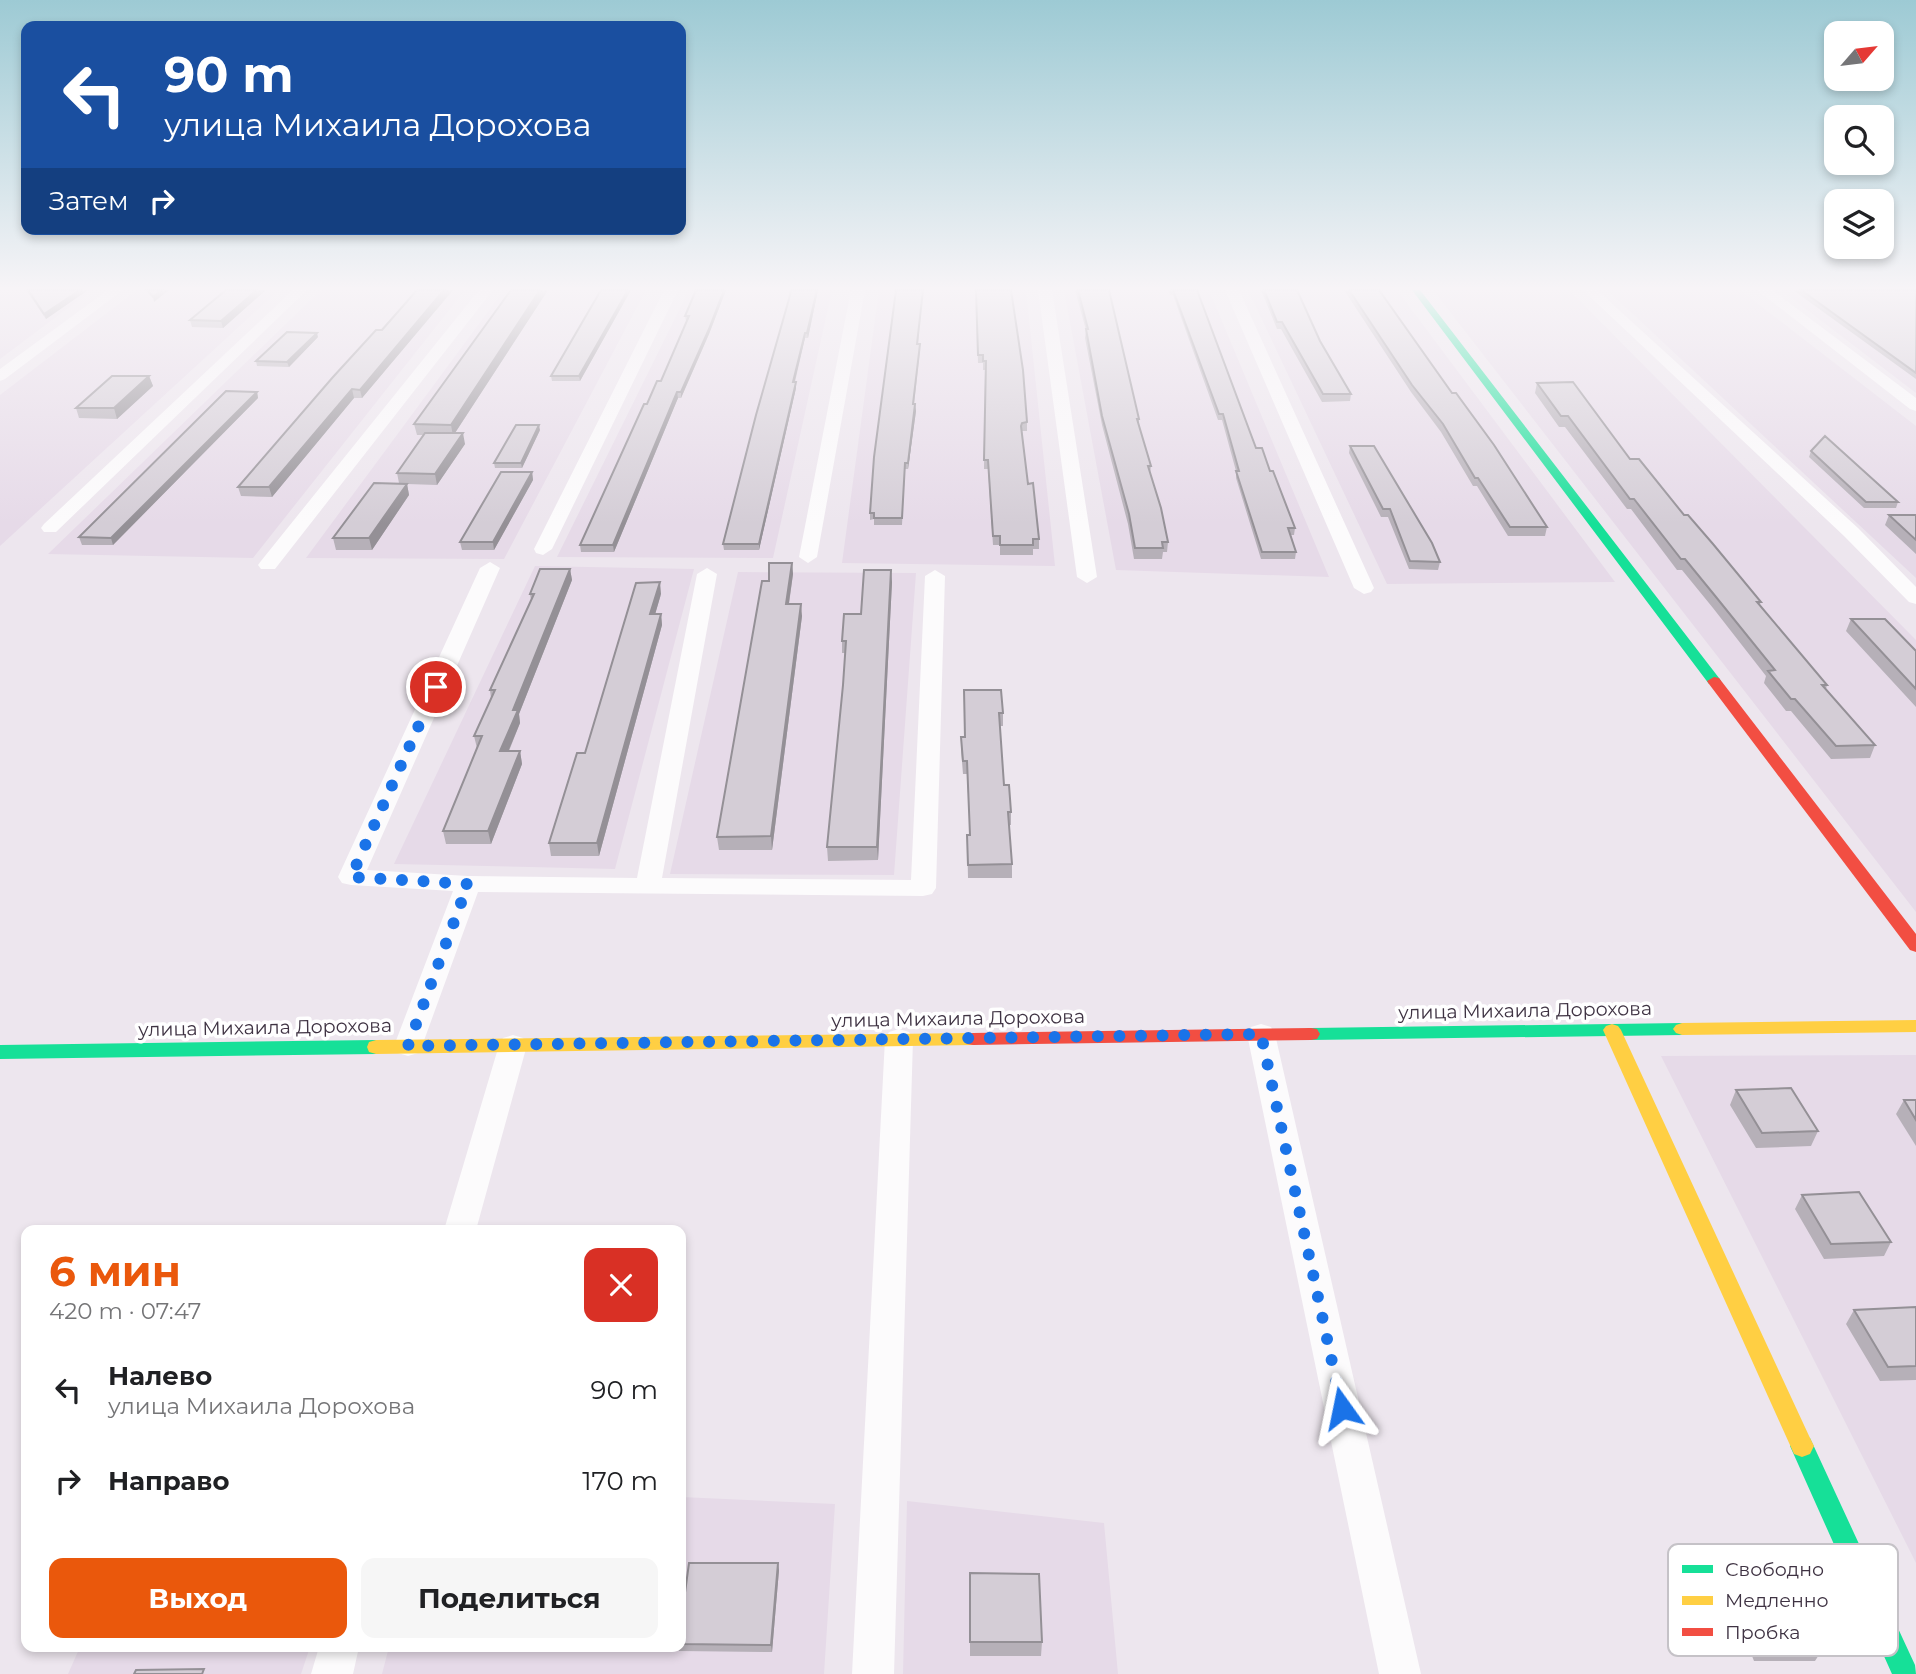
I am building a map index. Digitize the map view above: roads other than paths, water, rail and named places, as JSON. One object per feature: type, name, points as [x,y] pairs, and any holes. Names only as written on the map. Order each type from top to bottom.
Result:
[{"type":"street","points":[[50,528],[218,368]]},
{"type":"street","points":[[268,565],[424,368]]},
{"type":"street","points":[[543,549],[632,368]]},
{"type":"street","points":[[808,557],[843,368]]},
{"type":"street","points":[[1056,368],[1087,577]]},
{"type":"street","points":[[1267,368],[1364,588]]},
{"type":"street","points":[[1476,368],[1916,946]]},
{"type":"street","points":[[1674,368],[1851,532],[1916,598]]},
{"type":"street","points":[[1866,368],[1916,406]]},
{"type":"street","points":[[489,568],[351,877],[468,884],[923,888],[935,576]]},
{"type":"street","points":[[648,887],[707,574]]},
{"type":"street","points":[[408,1046],[468,884]]},
{"type":"street","name":"улица Михаила Дорохова","points":[[0,1052],[1916,1026]]},
{"type":"street","points":[[1612,1030],[1847,1544]]},
{"type":"street","points":[[1261,1034],[1400,1674]]},
{"type":"street","points":[[873,1674],[898,1040]]},
{"type":"street","points":[[461,1225],[513,1045]]},
{"type":"street","points":[[331,1674],[338,1652]]},
{"type":"street","points":[[1898,1656],[1906,1674]]}]
